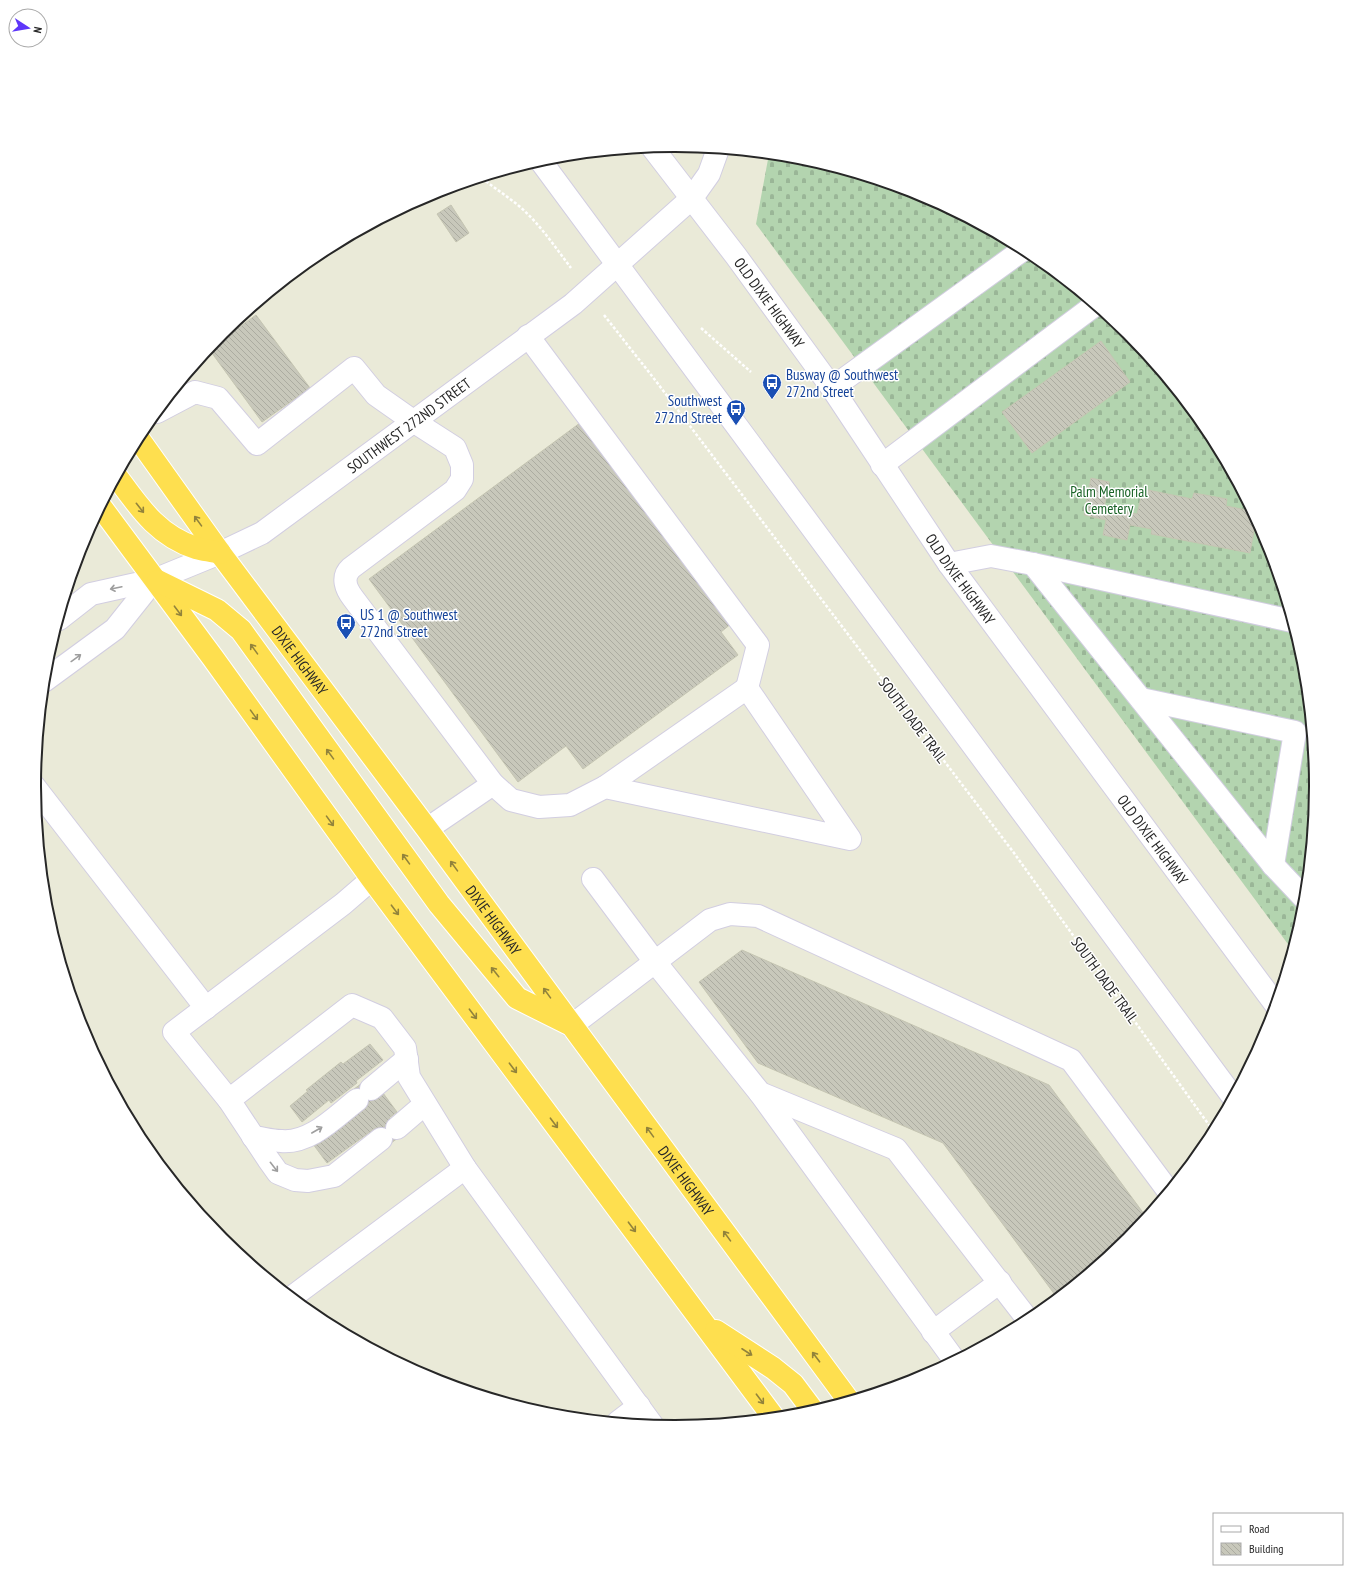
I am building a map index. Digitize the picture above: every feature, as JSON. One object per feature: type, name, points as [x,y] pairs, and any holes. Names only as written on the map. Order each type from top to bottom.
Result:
[{"type":"highway","name":"DIXIE HIGHWAY","points":[[142,444],[220,553],[427,829],[846,1397]]},
{"type":"highway","points":[[120,481],[149,520],[168,534],[195,548],[220,553]]},
{"type":"highway","points":[[104,511],[213,658],[372,879],[771,1414]]},
{"type":"highway","points":[[154,580],[217,610],[241,630],[439,904],[512,993],[517,998],[572,1026]]},
{"type":"highway","points":[[703,1323],[773,1368],[793,1384],[810,1406]]},
{"type":"street","name":"OLD DIXIE HIGHWAY","points":[[656,152],[736,256],[832,388],[949,564],[1272,1000]]},
{"type":"street","name":"SOUTHWEST 272ND STREET","points":[[65,615],[91,594],[154,580],[220,553],[262,533],[573,304],[692,198],[709,174],[717,153]]},
{"type":"street","points":[[544,166],[1231,1094]]},
{"type":"street","points":[[832,388],[1018,253]]},
{"type":"street","points":[[882,465],[1092,307]]},
{"type":"street","points":[[167,407],[195,392],[218,398],[257,444],[354,368],[376,395],[454,448],[462,465],[462,479],[456,490],[351,568],[346,575],[345,584],[350,594],[493,784],[511,800],[539,807],[570,805],[605,788],[748,688],[758,645],[528,336]]},
{"type":"street","points":[[949,564],[991,556],[1287,620]]},
{"type":"street","points":[[1032,564],[1273,865],[1301,894]]},
{"type":"street","points":[[51,676],[115,629],[154,580]]},
{"type":"street","points":[[605,788],[850,839],[748,688]]},
{"type":"street","points":[[1141,699],[1295,732],[1273,865]]},
{"type":"street","points":[[427,829],[493,784]]},
{"type":"street","points":[[41,795],[206,1008]]},
{"type":"street","points":[[372,879],[343,904],[174,1032],[229,1100],[278,1173],[295,1180],[308,1182],[334,1176],[425,1104]]},
{"type":"street","points":[[593,879],[655,962],[760,1093],[952,1358]]},
{"type":"street","points":[[572,1026],[710,920],[730,914],[758,916],[1071,1060],[1166,1189]]},
{"type":"street","points":[[229,1100],[352,1005],[382,1018],[405,1048],[409,1077],[465,1168],[649,1420]]},
{"type":"street","points":[[253,1137],[282,1142],[303,1139],[323,1127],[407,1059]]},
{"type":"street","points":[[760,1093],[896,1149],[1026,1315]]},
{"type":"street","points":[[295,1294],[465,1168]]},
{"type":"street","points":[[933,1332],[1000,1282]]},
{"type":"street","points":[[622,1419],[639,1406]]},
{"type":"path","points":[[487,182],[533,220],[546,234],[573,270]]},
{"type":"path","name":"SOUTH DADE TRAIL","points":[[603,314],[648,370],[1014,853],[1210,1127]]},
{"type":"path","points":[[696,323],[751,372]]},
{"type":"green space","name":"Palm Memorial Cemetery","points":[[768,159],[799,164],[840,174],[918,200],[956,217],[993,237],[1062,283],[1094,309],[1124,338],[1153,368],[1179,400],[1225,469],[1245,506],[1262,544],[1276,583],[1288,622],[1298,663],[1305,704],[1309,745],[1309,828],[1305,869],[1298,910],[1289,946],[756,224]]},
{"type":"building","points":[[451,205],[469,233],[456,242],[437,214]]},
{"type":"building","points":[[256,315],[310,388],[262,422],[212,353],[235,330]]},
{"type":"building","points":[[1101,341],[1130,382],[1032,453],[1002,412]]},
{"type":"building","points":[[584,420],[732,623],[721,632],[738,655],[583,769],[566,746],[518,782],[369,579]]},
{"type":"building","points":[[1091,478],[1109,482],[1104,508],[1137,514],[1143,489],[1192,499],[1194,493],[1227,499],[1226,506],[1247,510],[1255,527],[1250,553],[1151,534],[1152,529],[1130,525],[1127,540],[1103,535],[1106,520],[1084,515]]},
{"type":"building","points":[[742,950],[1049,1085],[1144,1214],[1094,1264],[1055,1295],[943,1143],[758,1063],[699,982]]},
{"type":"building","points":[[370,1044],[383,1060],[331,1103],[329,1100],[302,1122],[290,1106],[308,1091],[306,1090],[341,1062],[343,1064]]},
{"type":"building","points":[[365,1081],[383,1093],[397,1112],[389,1118],[402,1135],[387,1146],[374,1129],[327,1163],[313,1144],[350,1092]]},
{"type":"place","name":"Busway @ Southwest 272nd Street","points":[[772,400]]},
{"type":"place","name":"Southwest 272nd Street","points":[[736,426]]},
{"type":"place","name":"US 1 @ Southwest 272nd Street","points":[[346,640]]}]
